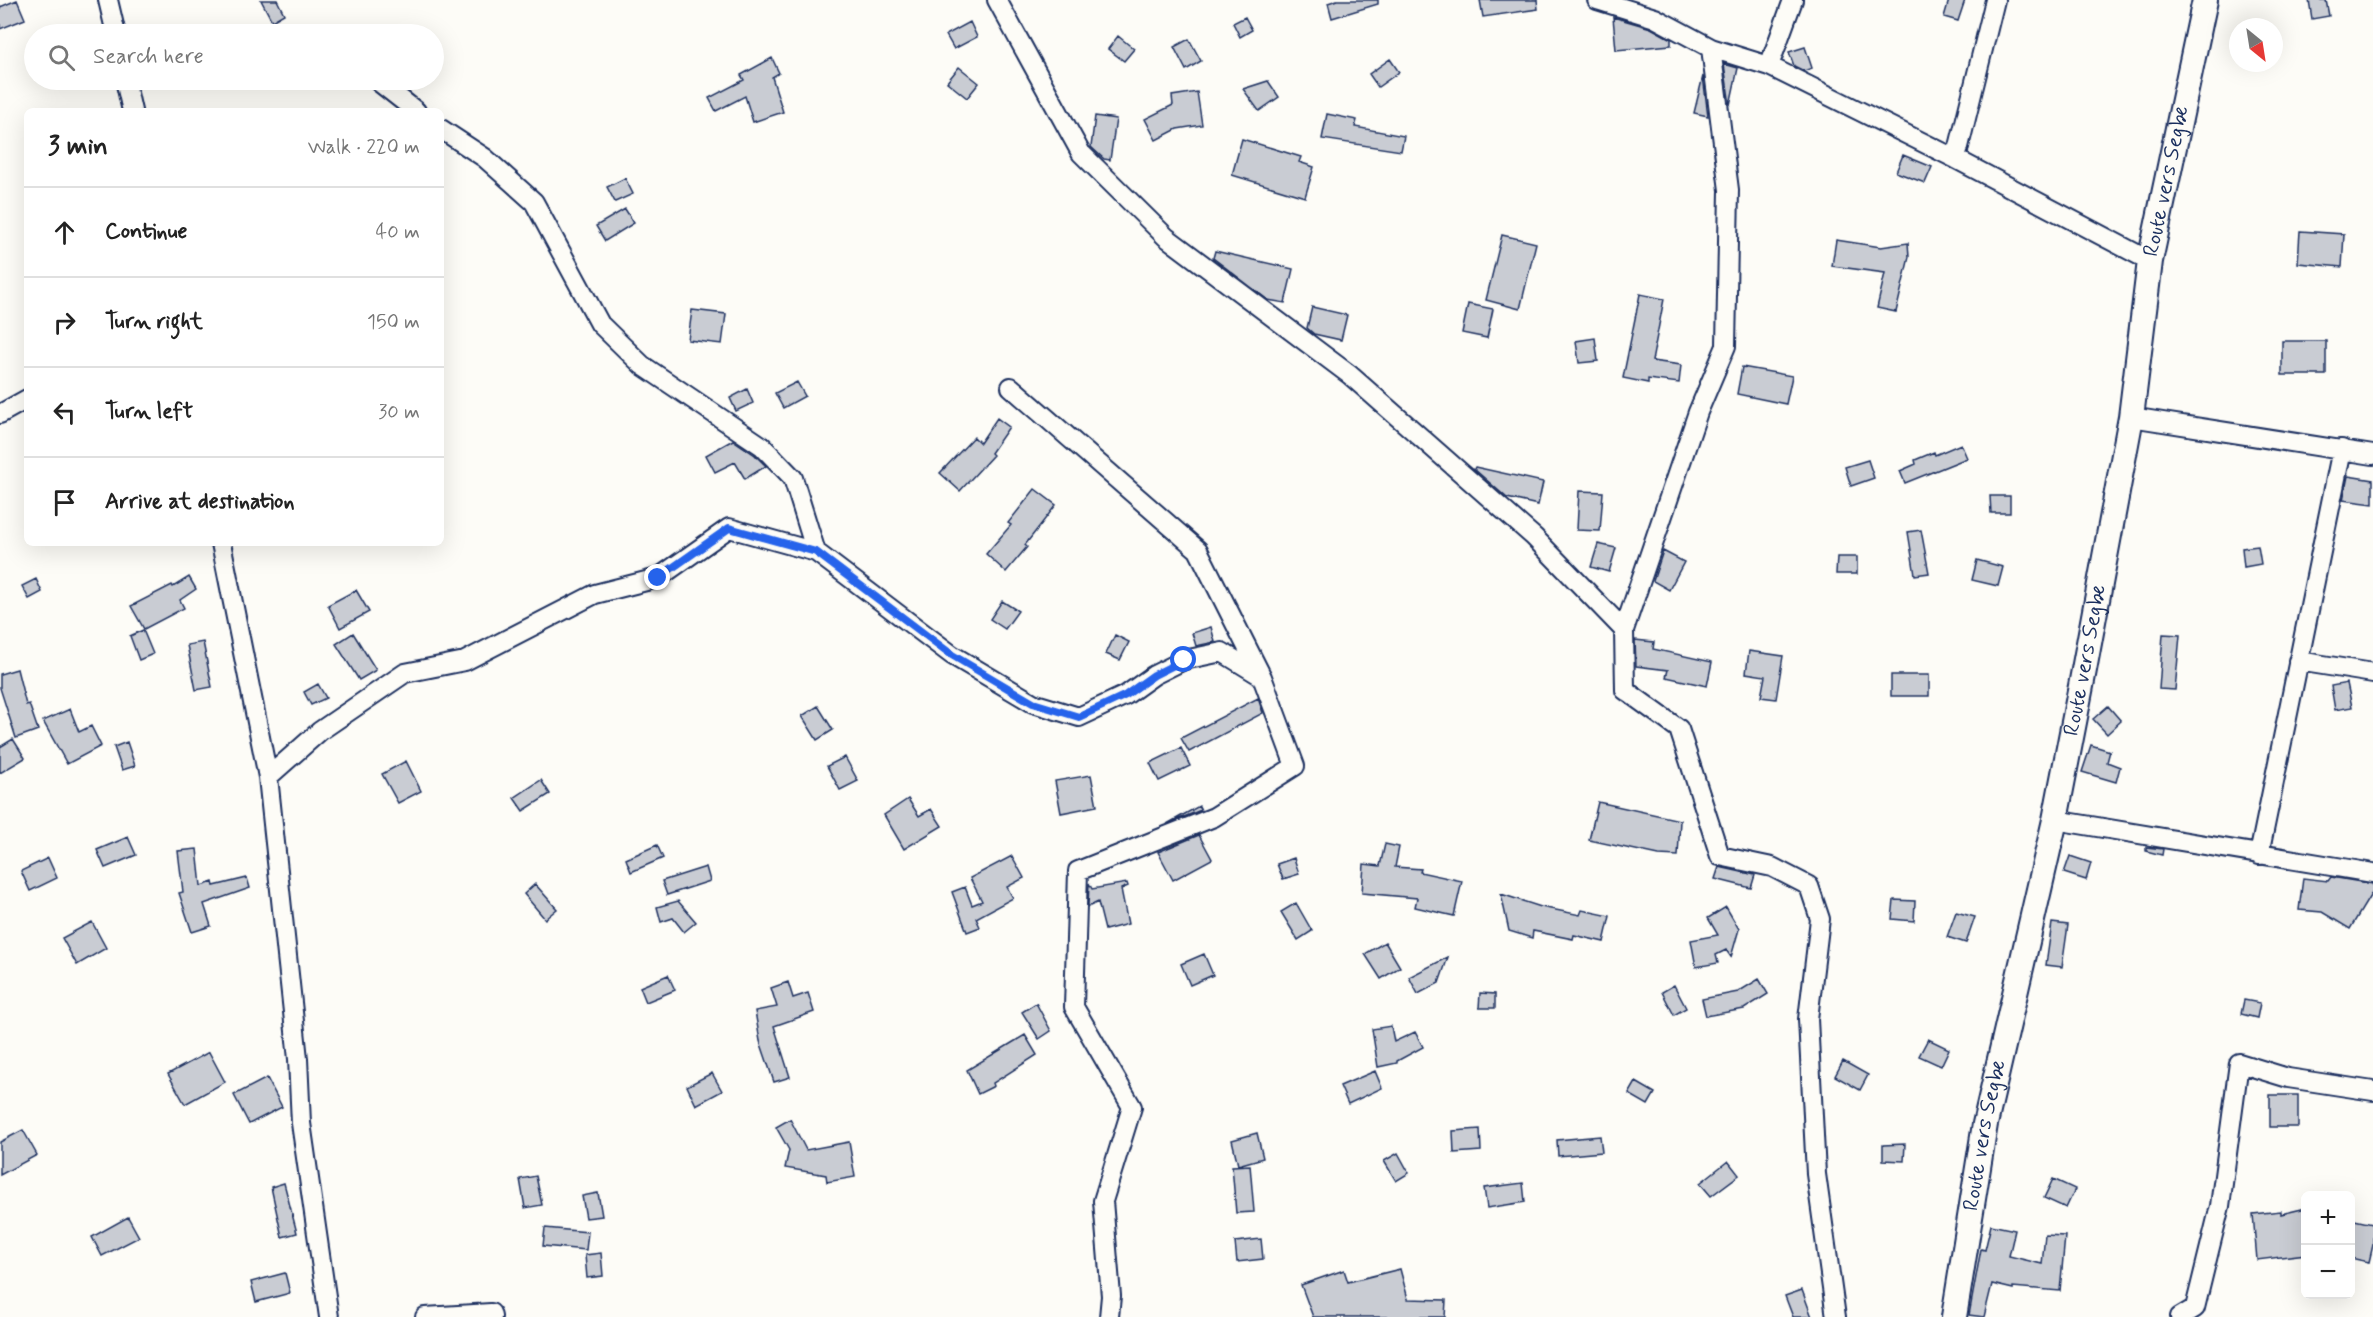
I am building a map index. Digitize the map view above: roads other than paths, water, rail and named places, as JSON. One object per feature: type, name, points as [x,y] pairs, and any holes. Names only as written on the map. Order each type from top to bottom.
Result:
[{"type":"main road","name":"Route vers Segbe","points":[[1954,1317],[1985,1124],[2055,820],[2131,417],[2150,261],[2205,0]]},
{"type":"street","points":[[108,0],[114,24]]},
{"type":"street","points":[[997,0],[1082,153],[1166,237],[1359,383],[1534,537],[1624,630]]},
{"type":"street","points":[[1597,0],[1655,18],[1711,48],[1769,66],[1956,159],[2150,261]]},
{"type":"street","points":[[1769,66],[1793,0]]},
{"type":"street","points":[[1956,159],[1995,0]]},
{"type":"street","points":[[1711,48],[1729,190],[1726,346],[1698,412],[1624,630],[1625,690],[1679,729],[1720,856],[1772,867],[1809,886],[1820,919],[1808,1019],[1816,1174],[1836,1317]]},
{"type":"street","points":[[127,90],[131,108]]},
{"type":"street","points":[[388,90],[412,108]]},
{"type":"street","points":[[444,131],[484,158],[534,202],[600,324],[642,365],[762,446],[792,478],[816,552]]},
{"type":"street","points":[[1011,387],[1198,550],[1262,677],[1295,766],[1214,817],[1078,871],[1074,1007],[1132,1107],[1103,1202],[1111,1296],[1109,1317]]},
{"type":"street","points":[[0,414],[24,401]]},
{"type":"street","points":[[2131,417],[2373,455]]},
{"type":"street","points":[[2259,855],[2342,449]]},
{"type":"street","points":[[268,777],[320,731],[405,673],[465,661],[595,594],[658,578],[729,528],[816,552],[952,655],[1033,703],[1079,717],[1126,695],[1154,675],[1184,660],[1222,652],[1262,677]]},
{"type":"street","points":[[222,546],[268,777],[298,1059],[301,1123],[329,1317]]},
{"type":"street","points":[[2298,661],[2373,673]]},
{"type":"street","points":[[2055,820],[2373,873]]},
{"type":"street","points":[[2180,1317],[2195,1308],[2220,1206],[2239,1063],[2288,1078],[2373,1090]]},
{"type":"street","points":[[425,1317],[491,1313],[492,1317]]}]
